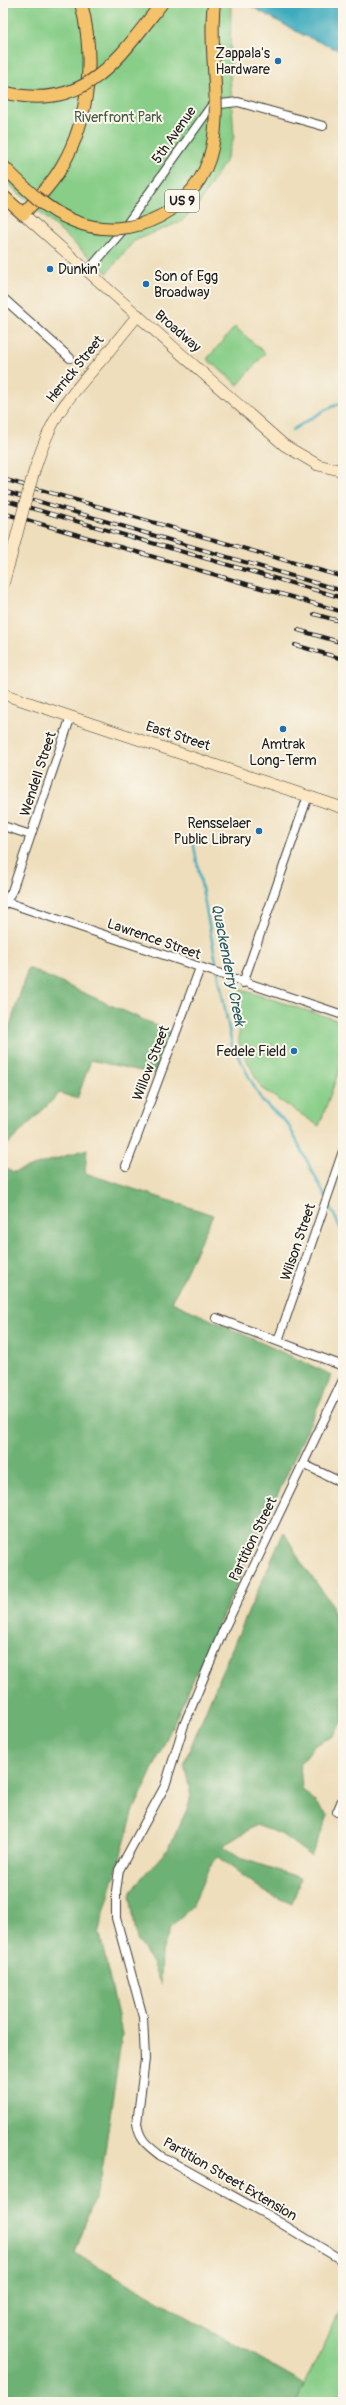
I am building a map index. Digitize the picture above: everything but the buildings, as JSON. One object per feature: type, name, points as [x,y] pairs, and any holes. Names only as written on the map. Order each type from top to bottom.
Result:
[{"type":"main road","points":[[24,214],[62,166],[81,120],[86,94],[89,61],[86,28],[81,3]]},
{"type":"main road","points":[[3,92],[25,97],[50,96],[66,93],[88,83],[114,64],[162,3]]},
{"type":"main road","name":"US 9","points":[[3,166],[27,189],[53,210],[74,221],[90,226],[113,229],[134,226],[154,220],[175,207],[187,196],[201,177],[213,147],[214,3]]},
{"type":"main road","name":"Broadway","points":[[3,196],[24,214]]},
{"type":"street","name":"5th Avenue","points":[[88,271],[122,231],[212,105],[238,102],[323,126]]},
{"type":"street","name":"Broadway","points":[[24,214],[284,445],[318,465],[343,471]]},
{"type":"street","points":[[3,298],[70,358]]},
{"type":"street","name":"Herrick Street","points":[[3,585],[41,452],[50,430],[69,398],[138,316]]},
{"type":"street","name":"East Street","points":[[3,694],[343,808]]},
{"type":"street","name":"Wendell Street","points":[[4,903],[12,892],[70,716]]},
{"type":"street","points":[[243,983],[308,796]]},
{"type":"street","points":[[3,826],[30,835]]},
{"type":"street","name":"Lawrence Street","points":[[4,903],[343,1015]]},
{"type":"street","name":"Willow Street","points":[[126,1166],[204,969]]},
{"type":"street","name":"Wilson Street","points":[[278,1341],[343,1151]]},
{"type":"street","points":[[216,1318],[343,1366]]},
{"type":"street","name":"Partition Street","points":[[190,1710],[223,1631],[343,1380]]},
{"type":"street","points":[[303,1464],[343,1483]]},
{"type":"street","name":"Partition Street Extension","points":[[190,1710],[165,1786],[127,1853],[120,1870],[116,1891],[119,1932],[143,2017],[145,2059],[137,2124],[138,2134],[145,2144],[161,2156],[269,2216],[343,2261]]},
{"type":"street","points":[[337,1812],[343,1798]]},
{"type":"green space","name":"Riverfront Park","points":[[3,3],[231,3],[230,74],[234,137],[226,160],[199,204],[182,221],[134,241],[107,273],[3,179]]},
{"type":"green space","points":[[235,327],[265,353],[238,385],[207,359]]},
{"type":"green space","points":[[28,968],[171,1032],[154,1074],[91,1060],[77,1099],[60,1093],[3,1149],[3,1048]]},
{"type":"green space","name":"Fedele Field","points":[[239,989],[343,1022],[343,1060],[319,1126],[261,1088],[239,1044]]},
{"type":"green space","points":[[87,1149],[85,1173],[213,1215],[172,1302],[332,1375],[134,1810],[99,1930],[122,2034],[101,2178],[75,2253],[305,2384],[296,2402],[3,2402],[3,1168],[14,1172]]},
{"type":"green space","points":[[284,1532],[302,1564],[332,1604],[335,1627],[343,1632],[343,1722],[333,1736],[314,1746],[300,1764],[302,1788],[328,1816],[311,1856],[281,1834],[256,1825],[223,1846],[243,1859],[301,1878],[292,1904],[265,1892],[218,1857],[209,1867],[192,1907],[172,1925],[162,1951],[161,1985],[152,1963],[137,1940],[130,1895],[144,1875],[169,1848],[187,1809],[191,1796],[184,1763],[225,1664]]},
{"type":"green space","points":[[343,2304],[343,2402],[296,2402]]},
{"type":"water","points":[[245,3],[343,3],[343,52],[303,35]]},
{"type":"waterway","name":"Quackenderry Creek","points":[[292,430],[325,410],[343,402]]},
{"type":"waterway","name":"Quackenderry Creek","points":[[192,836],[232,1045],[262,1101],[288,1124],[325,1196]]},
{"type":"waterway","name":"Quackenderry Creek","points":[[328,1202],[343,1234]]},
{"type":"railway","points":[[3,479],[343,577]]},
{"type":"railway","points":[[3,491],[343,591]]},
{"type":"railway","points":[[3,500],[343,598]]},
{"type":"railway","points":[[3,513],[343,612]]},
{"type":"railway","points":[[314,614],[343,622]]},
{"type":"railway","points":[[298,630],[343,643]]},
{"type":"railway","points":[[295,645],[343,659]]},
{"type":"place","name":"Zappala's Hardware","points":[[278,61]]},
{"type":"place","name":"Dunkin'","points":[[50,269]]},
{"type":"place","name":"Son of Egg Broadway","points":[[146,284]]},
{"type":"place","name":"Amtrak Long-Term","points":[[283,729]]},
{"type":"place","name":"Rensselaer Public Library","points":[[259,831]]},
{"type":"place","name":"Fedele Field","points":[[294,1051]]}]
